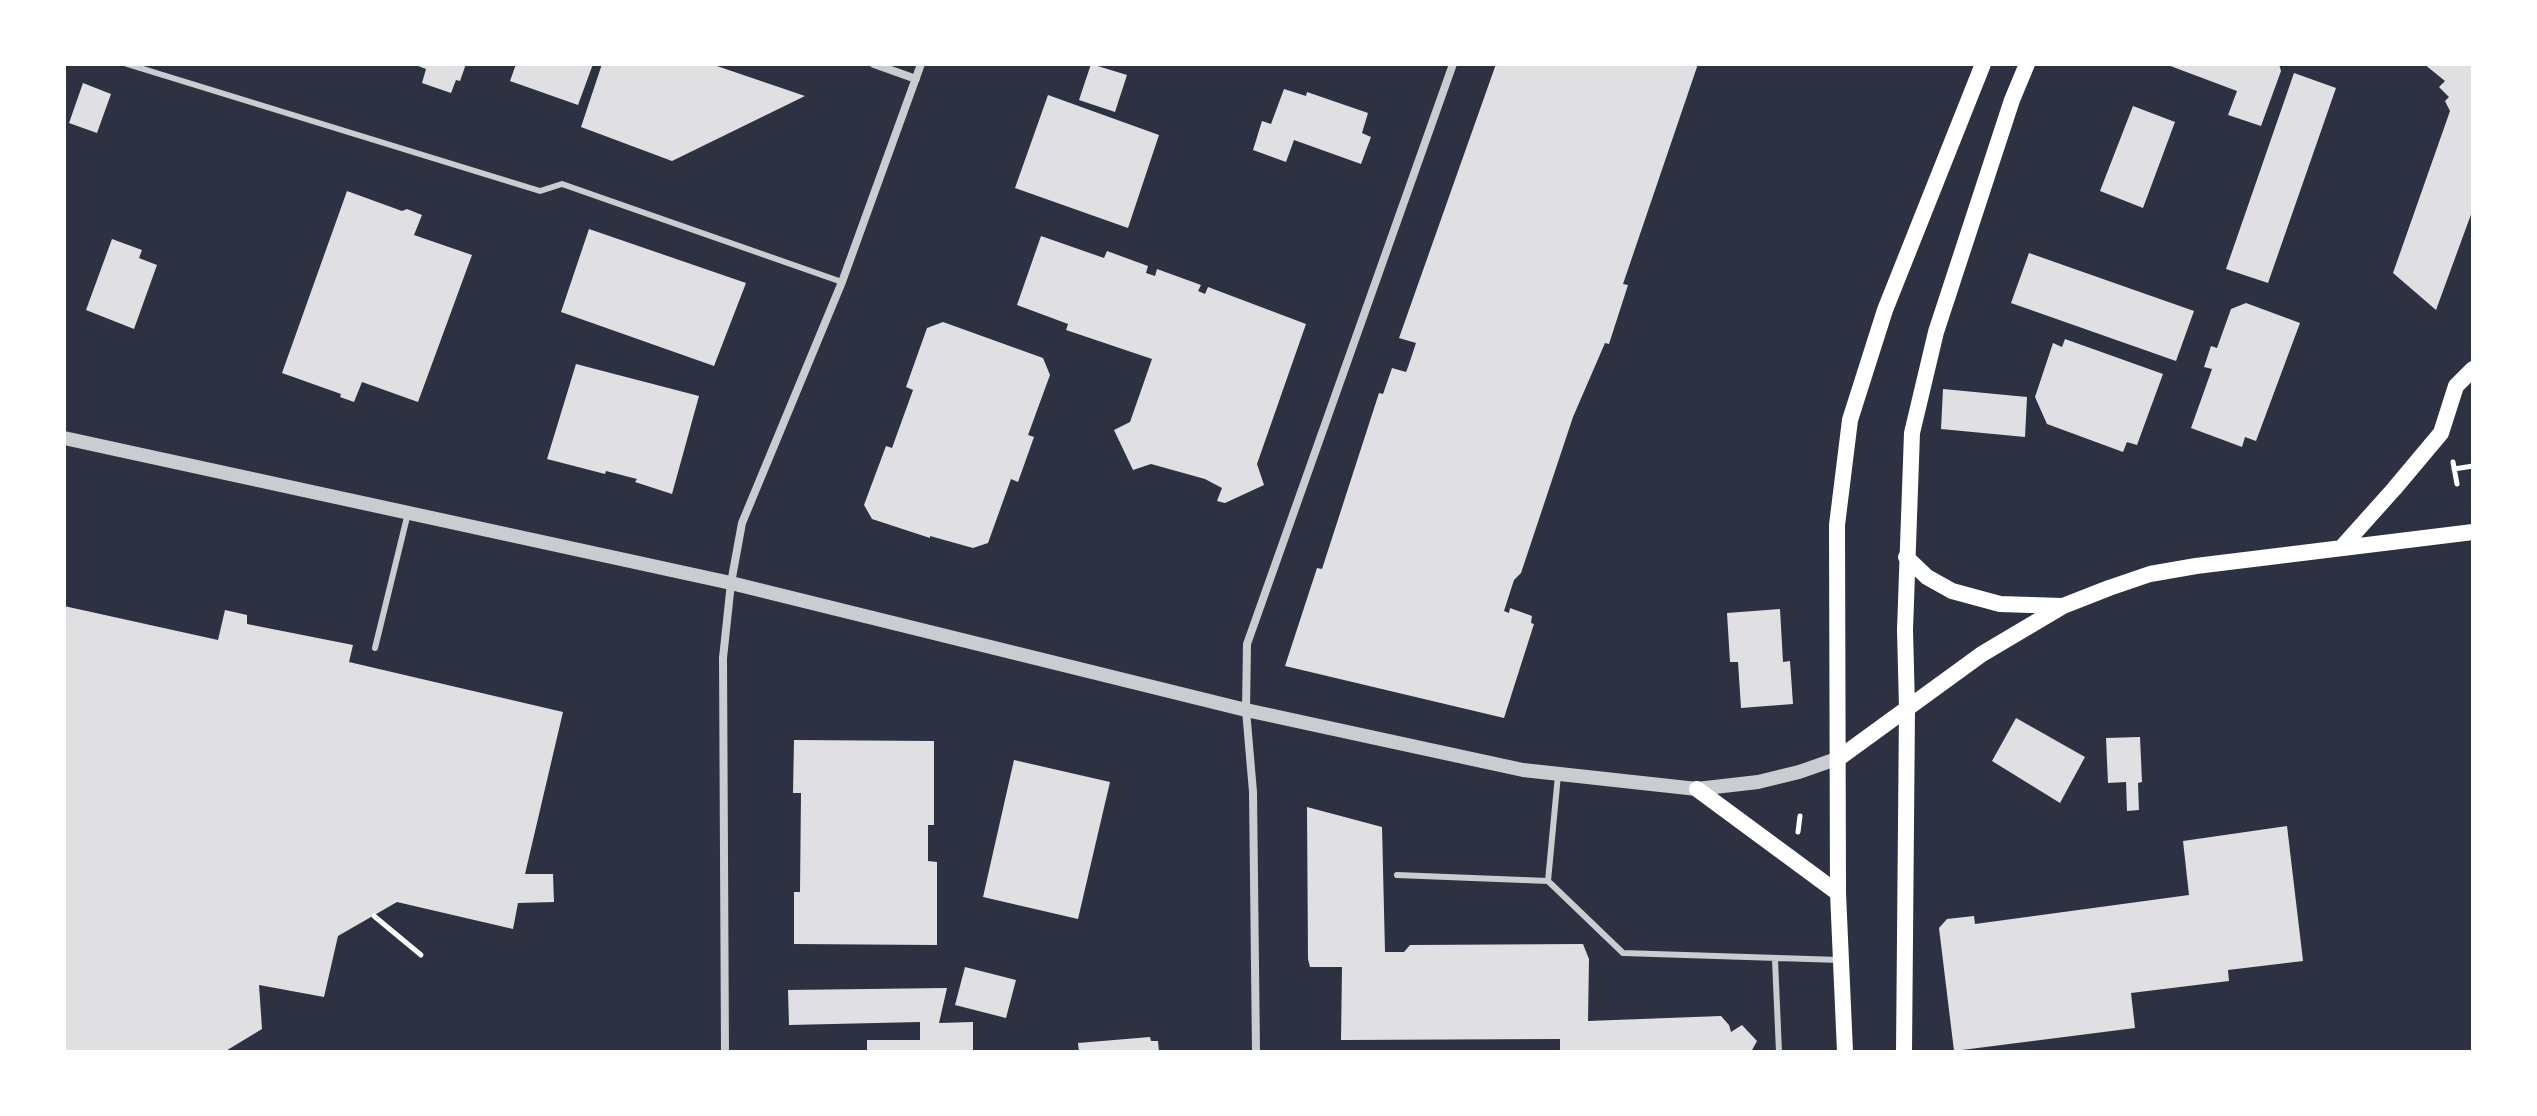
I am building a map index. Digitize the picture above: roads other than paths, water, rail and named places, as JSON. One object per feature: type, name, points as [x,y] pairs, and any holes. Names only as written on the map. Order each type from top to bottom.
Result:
[{"type":"main road","points":[[1845,1052],[1838,893],[1837,525],[1850,420],[1885,310],[1983,64]]},
{"type":"main road","points":[[1904,1052],[1905,630],[1912,433],[1936,332],[2012,100],[2027,64]]},
{"type":"main road","points":[[2342,547],[2441,433],[2456,386],[2473,369]]},
{"type":"main road","points":[[1839,758],[1982,654],[2063,606],[2150,574],[2473,532]]},
{"type":"main road","points":[[1906,557],[1927,577],[1952,591],[2000,604],[2063,606]]},
{"type":"main road","points":[[1697,789],[1838,893]]},
{"type":"street","points":[[874,64],[916,79]]},
{"type":"street","points":[[725,1052],[723,658],[731,583],[742,523],[842,282],[921,64]]},
{"type":"street","points":[[1256,1052],[1253,792],[1246,710],[1247,644],[1453,64]]},
{"type":"street","points":[[64,438],[731,583],[1246,710],[1523,770],[1697,789],[1758,782],[1839,758]]},
{"type":"lane","points":[[127,64],[540,191],[562,184],[842,282]]},
{"type":"lane","points":[[375,648],[408,513]]},
{"type":"lane","points":[[1548,881],[1558,775]]},
{"type":"lane","points":[[1397,875],[1548,881],[1623,953],[1840,960]]},
{"type":"lane","points":[[1775,960],[1779,1052]]}]
